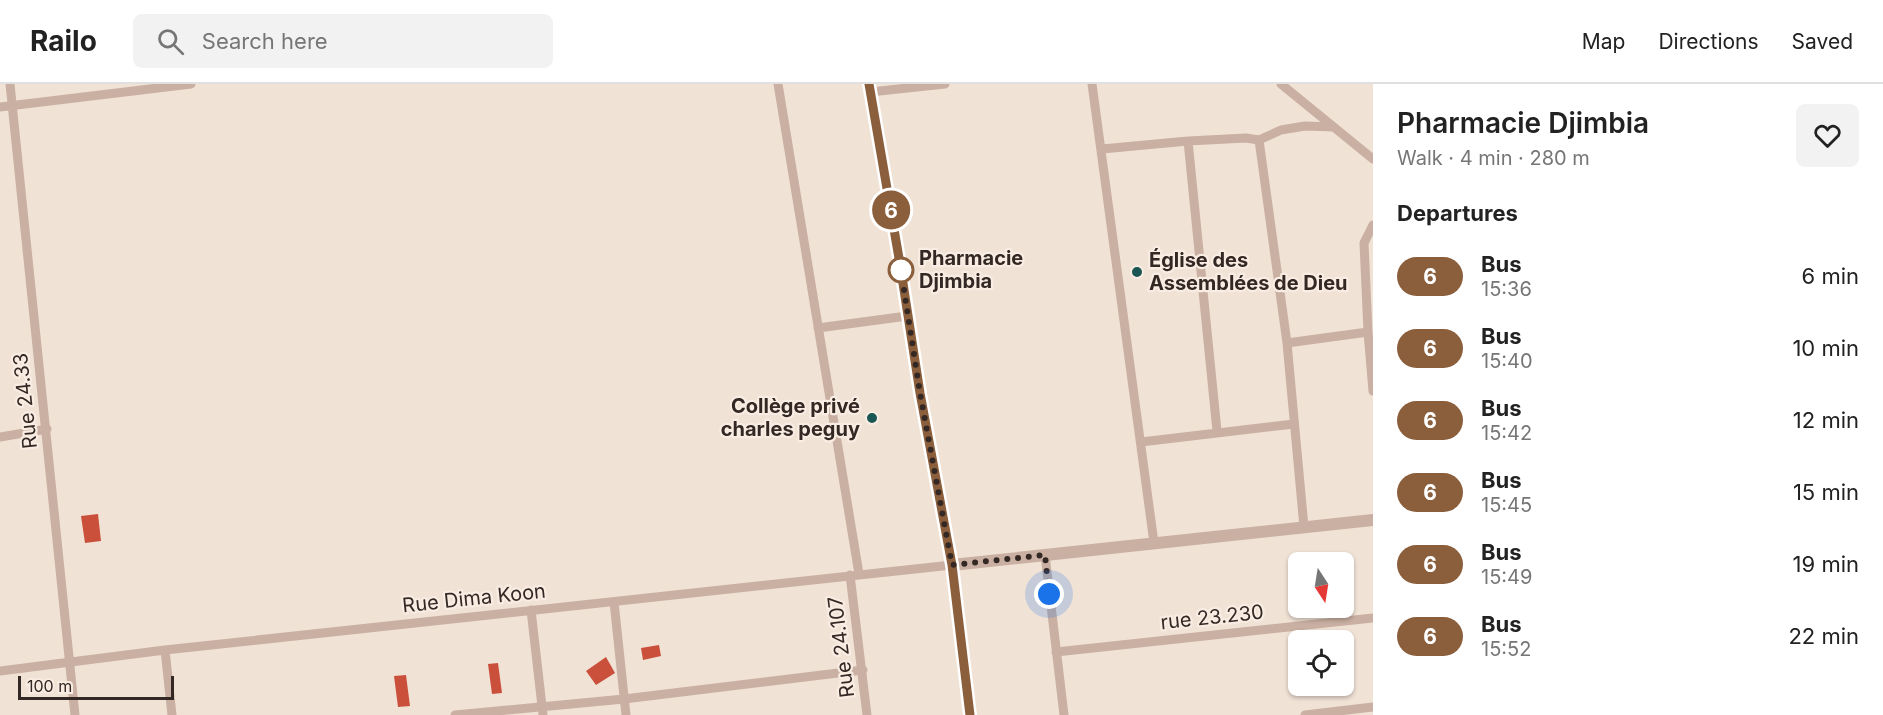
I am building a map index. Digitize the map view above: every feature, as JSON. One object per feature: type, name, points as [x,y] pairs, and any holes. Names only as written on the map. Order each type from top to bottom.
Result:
[{"type":"street","name":"Rue 24.33","points":[[10,84],[75,715]]},
{"type":"street","points":[[0,107],[98,89],[191,84]]},
{"type":"street","name":"Rue 24.107","points":[[777,84],[818,328],[855,574],[867,715]]},
{"type":"street","points":[[945,84],[869,88],[952,565],[970,715]]},
{"type":"street","points":[[1092,84],[1154,543]]},
{"type":"street","points":[[1281,84],[1373,159]]},
{"type":"street","points":[[1102,149],[1188,141],[1246,138],[1259,140],[1281,130],[1305,126],[1334,127]]},
{"type":"street","points":[[1259,140],[1287,343],[1304,528]]},
{"type":"street","points":[[1188,141],[1217,431]]},
{"type":"street","points":[[1373,225],[1364,243],[1373,391]]},
{"type":"street","points":[[818,328],[907,316]]},
{"type":"street","points":[[1287,343],[1368,332]]},
{"type":"street","points":[[1141,442],[1217,431],[1294,424]]},
{"type":"street","points":[[0,437],[46,429]]},
{"type":"street","points":[[952,565],[1373,520]]},
{"type":"street","points":[[1045,555],[1064,715]]},
{"type":"street","name":"Rue Dima Koon","points":[[0,671],[165,650],[952,565]]},
{"type":"street","points":[[614,602],[626,715]]},
{"type":"street","points":[[531,610],[543,711]]},
{"type":"street","name":"rue 23.230","points":[[1056,652],[1373,618]]},
{"type":"street","points":[[165,650],[172,715]]},
{"type":"street","points":[[455,715],[543,711],[863,670]]},
{"type":"street","points":[[1305,715],[1373,707]]},
{"type":"building","points":[[98,514],[101,541],[85,543],[81,516]]},
{"type":"building","points":[[659,645],[661,656],[643,660],[641,648]]},
{"type":"building","points":[[606,657],[615,673],[596,685],[586,671]]},
{"type":"building","points":[[498,663],[502,693],[492,694],[488,664]]},
{"type":"building","points":[[406,675],[410,706],[398,707],[394,676]]},
{"type":"bus line","name":"6","points":[[869,84],[920,393],[952,565],[970,715]]},
{"type":"place","name":"Pharmacie Djimbia","points":[[901,270]]},
{"type":"place","name":"Église des Assemblées de Dieu","points":[[1137,272]]},
{"type":"place","name":"Collège privé charles peguy","points":[[872,418]]},
{"type":"route","points":[[901,270],[900,264],[920,393],[952,565],[1045,555],[1049,594]]}]
